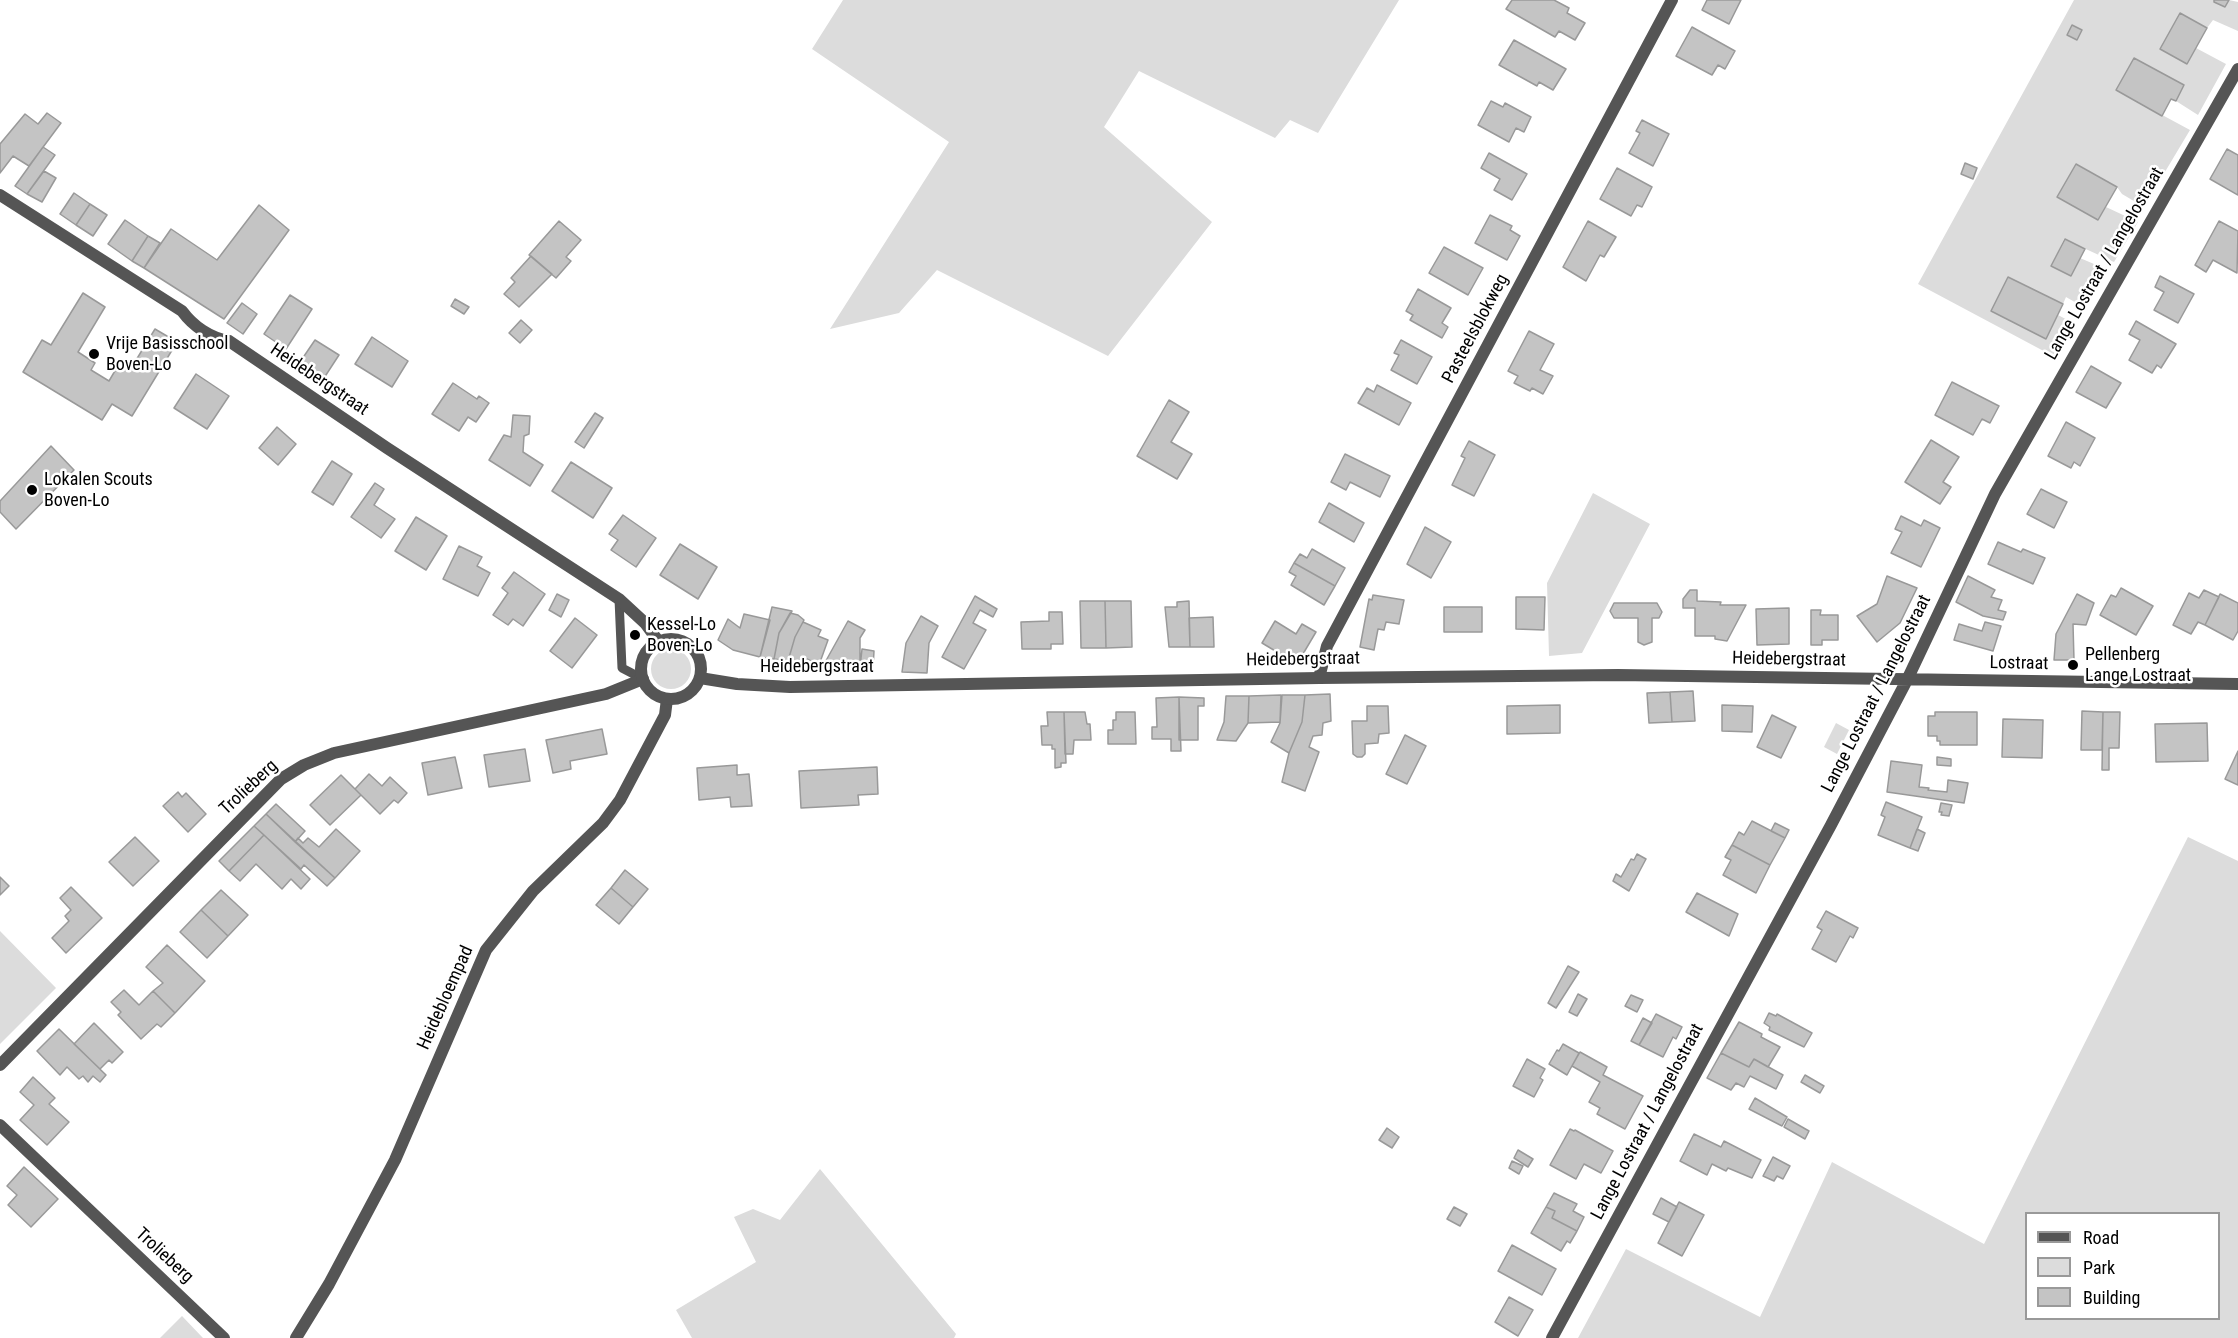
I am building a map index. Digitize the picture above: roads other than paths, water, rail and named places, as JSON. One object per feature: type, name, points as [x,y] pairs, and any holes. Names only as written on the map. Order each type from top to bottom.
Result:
[{"type":"street","name":"Pasteelsblokweg","points":[[1319,678],[1327,646],[1672,0]]},
{"type":"street","name":"Lange Lostraat / Langelostraat","points":[[1552,1338],[1831,825],[1907,680],[1995,494],[2238,69]]},
{"type":"street","name":"Heidebergstraat","points":[[0,195],[182,311],[189,321],[218,340],[229,341],[619,599],[645,623],[659,642]]},
{"type":"street","points":[[675,639],[692,647],[700,662],[700,678],[695,688],[687,694],[678,699],[667,699],[652,692],[643,679],[641,669],[643,659],[648,650],[659,642],[675,639]]},
{"type":"street","name":"Heidebergstraat","points":[[700,678],[737,684],[790,687],[1618,675],[1907,680]]},
{"type":"street","name":"Trolieberg","points":[[0,1065],[281,779],[304,765],[334,753],[606,694],[643,679]]},
{"type":"street","name":"Lostraat","points":[[1907,680],[2238,684]]},
{"type":"street","name":"Heidebloempad","points":[[296,1338],[329,1284],[395,1160],[486,950],[533,891],[603,823],[620,800],[665,714],[667,699]]},
{"type":"street","name":"Trolieberg","points":[[0,1125],[224,1338]]},
{"type":"lane","points":[[619,599],[622,668],[643,679]]},
{"type":"place","name":"Vrije Basisschool Boven-Lo","points":[[94,354]]},
{"type":"place","name":"Lokalen Scouts Boven-Lo","points":[[32,490]]},
{"type":"place","name":"Kessel-Lo Boven-Lo","points":[[635,635]]},
{"type":"place","name":"Pellenberg Lange Lostraat","points":[[2073,665]]}]
